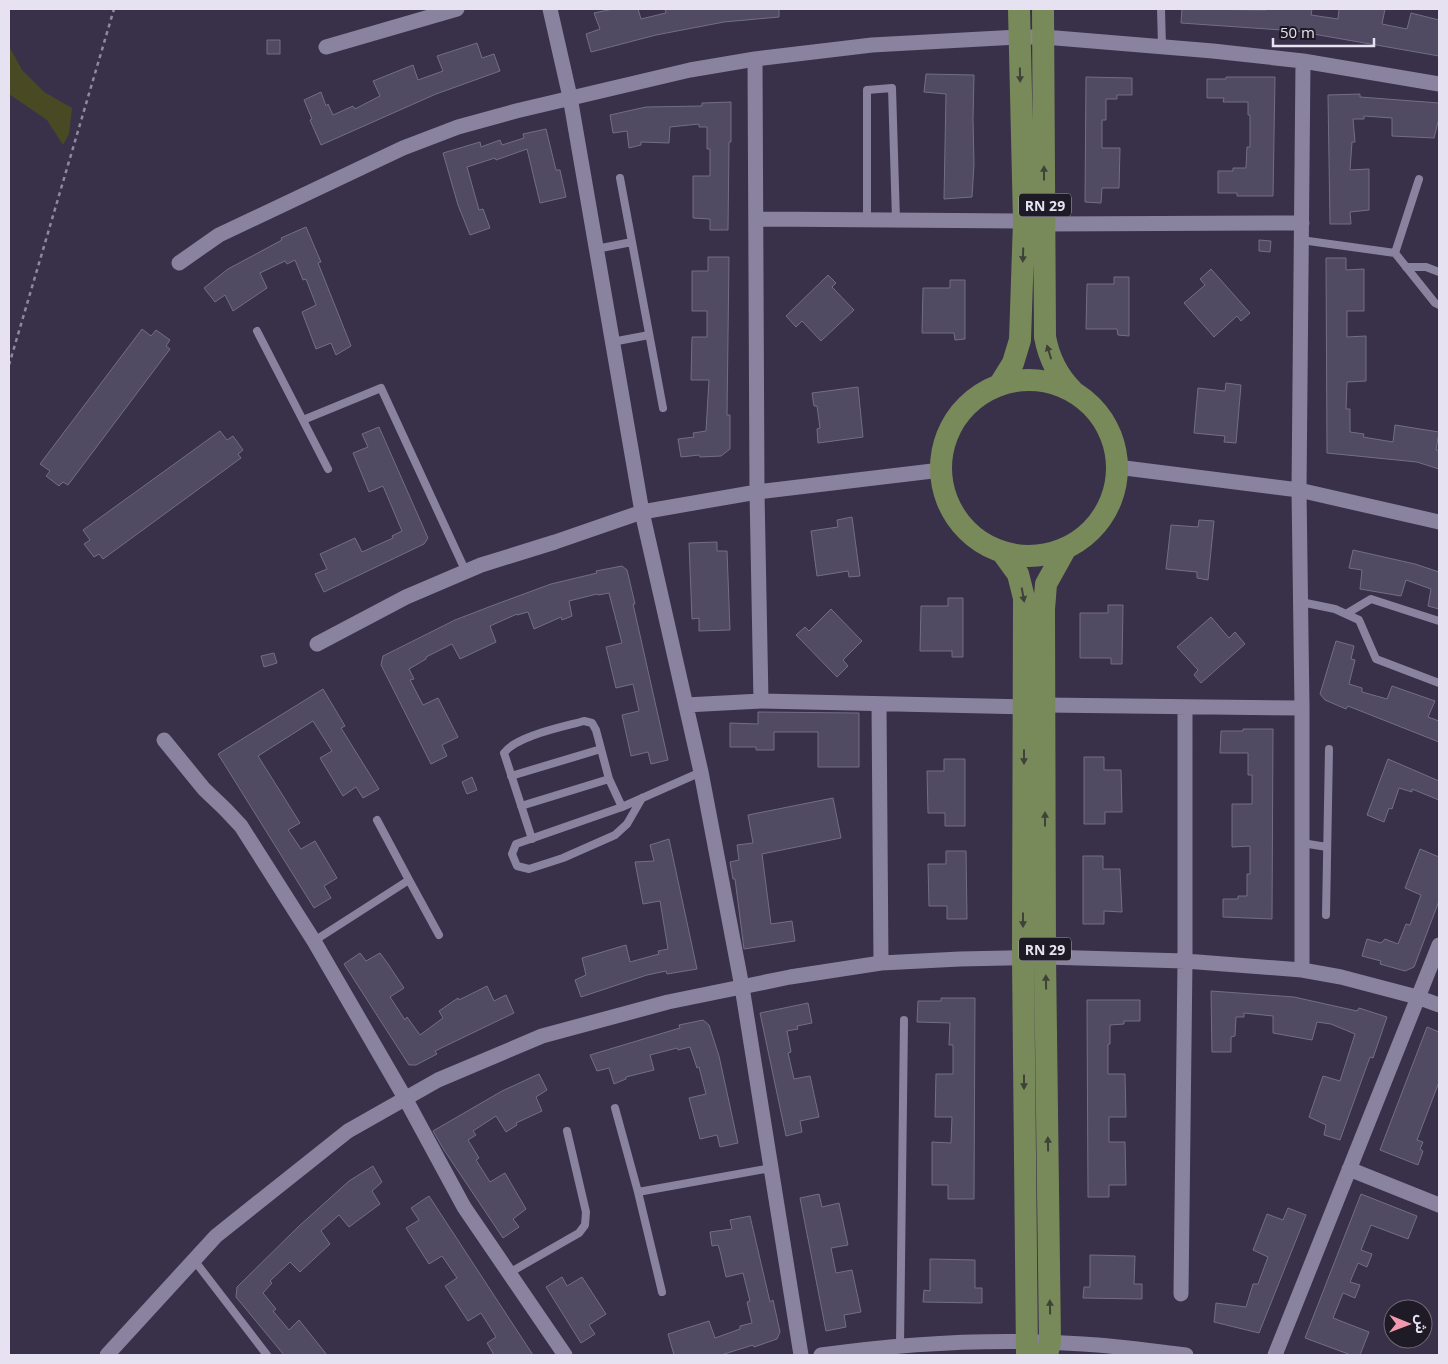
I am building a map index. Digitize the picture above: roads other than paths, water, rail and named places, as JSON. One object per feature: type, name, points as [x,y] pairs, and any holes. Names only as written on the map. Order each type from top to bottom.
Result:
[{"type":"main road","name":"RN 29","points":[[1019,9],[1034,222],[1045,338],[1055,368],[1075,393]]},
{"type":"main road","name":"RN 29","points":[[1000,384],[1013,363],[1020,340],[1034,222],[1044,37],[1043,9]]},
{"type":"main road","points":[[1022,380],[1044,381],[1075,393],[1097,412],[1112,438],[1117,467],[1114,489],[1106,510],[1084,536],[1066,548],[1041,555],[1015,555],[1002,552],[981,541],[962,525],[949,505],[941,470],[944,445],[960,412],[978,396],[1000,384],[1022,380]]},
{"type":"main road","name":"RN 29","points":[[1034,706],[1046,584],[1066,548]]},
{"type":"main road","name":"RN 29","points":[[1002,552],[1018,574],[1024,598],[1034,706],[1034,958],[1027,1349]]},
{"type":"main road","name":"RN 29","points":[[1034,958],[1048,1349]]},
{"type":"street","points":[[326,48],[457,9]]},
{"type":"street","points":[[550,9],[570,97],[642,512],[701,772],[742,987],[801,1355]]},
{"type":"street","points":[[179,263],[219,235],[403,148],[458,127],[570,97],[690,70],[755,59],[872,45],[1044,37],[1303,61],[1439,84]]},
{"type":"street","points":[[755,59],[757,492],[761,701]]},
{"type":"street","points":[[1302,970],[1302,708],[1299,490],[1303,61]]},
{"type":"street","points":[[756,219],[1302,223]]},
{"type":"street","points":[[1117,467],[1299,490],[1439,522]]},
{"type":"street","points":[[317,644],[406,597],[481,565],[556,542],[642,512],[757,492],[941,470]]},
{"type":"street","points":[[686,705],[761,701],[1302,708]]},
{"type":"street","points":[[879,704],[881,963]]},
{"type":"street","points":[[1182,1294],[1185,707]]},
{"type":"street","points":[[164,740],[204,789],[241,826],[314,941],[405,1098],[464,1207],[565,1355]]},
{"type":"street","points":[[1275,1355],[1439,945]]},
{"type":"street","points":[[107,1355],[216,1236],[348,1130],[438,1080],[542,1036],[668,1002],[790,977],[881,963],[1034,958],[1185,961],[1302,970],[1341,977],[1417,997],[1439,1005]]},
{"type":"street","points":[[1349,1170],[1439,1205]]},
{"type":"street","points":[[821,1355],[938,1343],[1027,1349],[1113,1346],[1186,1355]]},
{"type":"lane","points":[[1161,9],[1162,47]]},
{"type":"lane","points":[[867,219],[867,90],[892,88],[896,220]]},
{"type":"lane","points":[[620,178],[663,408]]},
{"type":"lane","points":[[1395,253],[1419,178]]},
{"type":"lane","points":[[1301,240],[1395,253],[1435,303],[1439,305]]},
{"type":"lane","points":[[596,249],[632,242]]},
{"type":"lane","points":[[1406,267],[1426,267],[1439,272]]},
{"type":"lane","points":[[257,331],[328,470]]},
{"type":"lane","points":[[612,342],[649,335]]},
{"type":"lane","points":[[303,420],[381,388],[466,572]]},
{"type":"lane","points":[[1346,614],[1371,599],[1439,621]]},
{"type":"lane","points":[[1301,602],[1335,609],[1359,620],[1376,659],[1439,683]]},
{"type":"lane","points":[[532,838],[504,753],[508,748],[521,740],[584,721],[592,723],[596,730],[608,779],[622,807]]},
{"type":"lane","points":[[511,776],[601,749]]},
{"type":"lane","points":[[1326,914],[1329,749]]},
{"type":"lane","points":[[642,798],[627,824],[615,835],[563,858],[529,869],[517,866],[512,854],[516,844],[622,807],[642,798],[701,772]]},
{"type":"lane","points":[[521,806],[608,779]]},
{"type":"lane","points":[[377,820],[439,935]]},
{"type":"lane","points":[[1302,843],[1327,847]]},
{"type":"lane","points":[[314,941],[408,880]]},
{"type":"lane","points":[[900,1346],[904,1020]]},
{"type":"lane","points":[[615,1108],[662,1292]]},
{"type":"lane","points":[[509,1273],[579,1233],[585,1225],[586,1212],[568,1131]]},
{"type":"lane","points":[[638,1192],[771,1168]]},
{"type":"lane","points":[[194,1260],[267,1355]]}]
